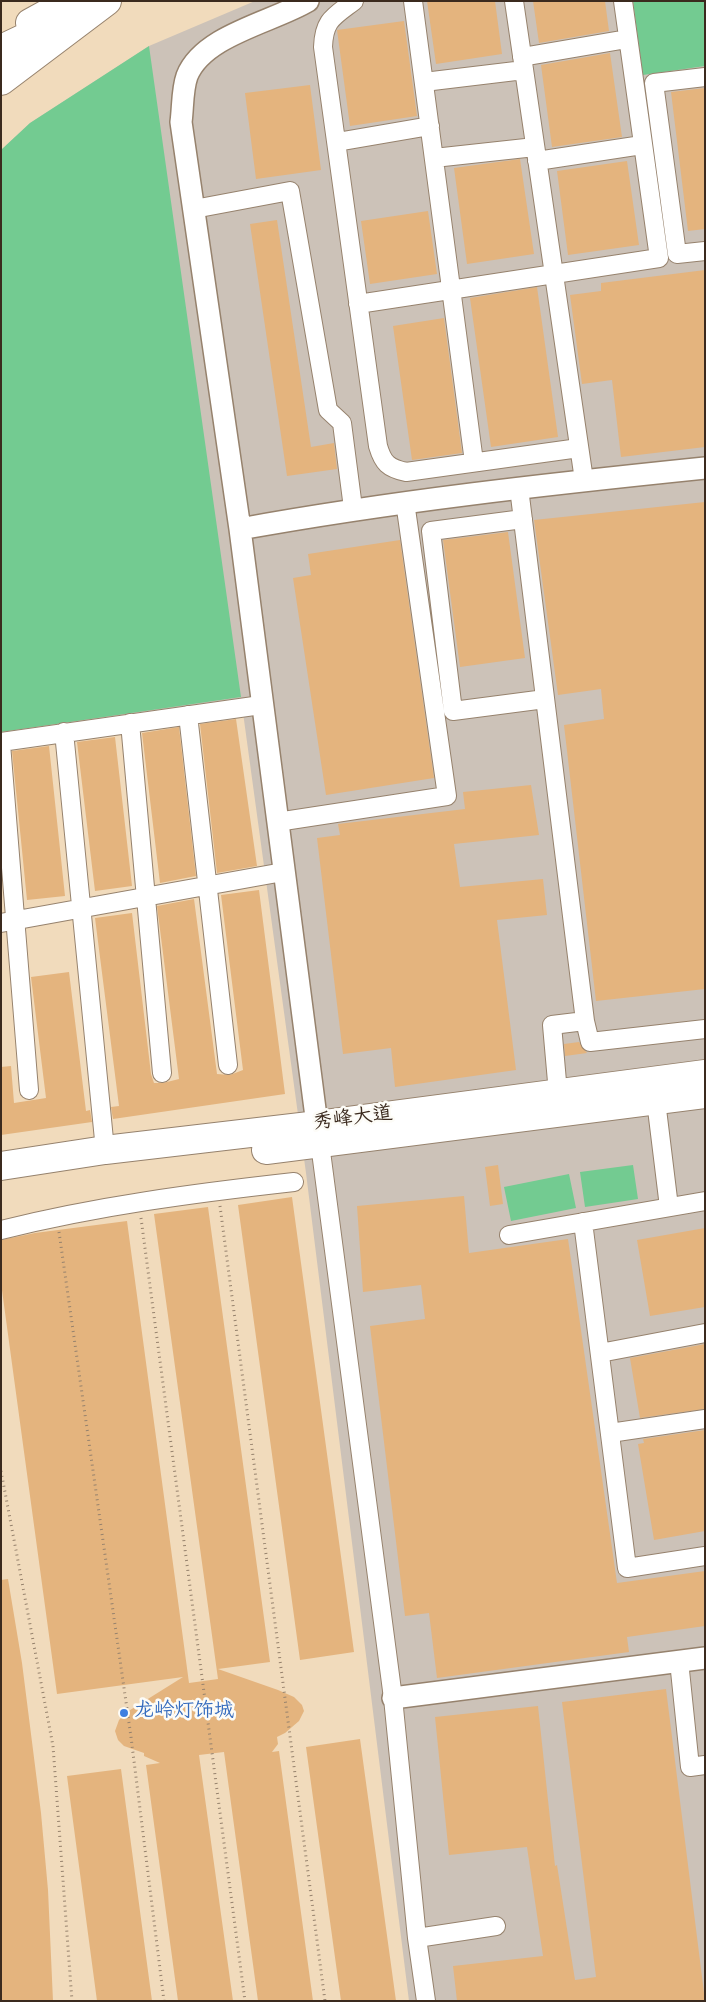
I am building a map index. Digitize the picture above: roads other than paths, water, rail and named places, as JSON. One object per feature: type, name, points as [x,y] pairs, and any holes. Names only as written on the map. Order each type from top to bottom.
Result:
[{"type":"main road","points":[[1,38],[70,1]]},
{"type":"main road","points":[[1,49],[104,1]]},
{"type":"main road","points":[[1,81],[107,1]]},
{"type":"main road","name":"秀峰大道","points":[[1,1182],[319,1134],[558,1093],[705,1074]]},
{"type":"main road","name":"秀峰大道","points":[[1,1166],[105,1150],[319,1134],[656,1101],[705,1094]]},
{"type":"street","points":[[308,1],[278,17],[226,38],[202,53],[187,76],[181,122],[240,529],[261,705],[393,1698],[417,1938],[426,2001]]},
{"type":"street","points":[[354,1],[335,15],[324,30],[322,47],[337,142],[378,446],[383,461],[392,469],[406,472],[579,448]]},
{"type":"street","points":[[414,1],[474,462]]},
{"type":"street","points":[[514,1],[584,480]]},
{"type":"street","points":[[358,304],[660,258],[642,145],[623,1]]},
{"type":"street","points":[[424,82],[523,64],[627,39]]},
{"type":"street","points":[[705,77],[654,83],[677,254],[705,251]]},
{"type":"street","points":[[337,142],[430,126]]},
{"type":"street","points":[[434,158],[536,154],[642,145]]},
{"type":"street","points":[[194,209],[290,191],[328,410],[342,423],[353,508]]},
{"type":"street","points":[[240,529],[353,508],[584,480],[705,468]]},
{"type":"street","points":[[519,488],[585,1021],[590,1042],[705,1028]]},
{"type":"street","points":[[277,822],[447,796],[405,502]]},
{"type":"street","points":[[523,519],[430,531],[453,711],[545,699]]},
{"type":"street","points":[[29,1090],[8,921],[1,743],[64,732],[261,705]]},
{"type":"street","points":[[188,715],[228,1065]]},
{"type":"street","points":[[130,723],[162,1073]]},
{"type":"street","points":[[64,732],[105,1150]]},
{"type":"street","points":[[8,921],[283,872]]},
{"type":"street","points":[[558,1093],[552,1025],[585,1021]]},
{"type":"street","points":[[656,1101],[669,1207]]},
{"type":"street","points":[[1,1230],[57,1216],[139,1202],[218,1190],[294,1182]]},
{"type":"street","points":[[509,1235],[705,1201]]},
{"type":"street","points":[[583,1222],[628,1568],[705,1556]]},
{"type":"street","points":[[600,1353],[705,1333]]},
{"type":"street","points":[[610,1434],[705,1419]]},
{"type":"street","points":[[393,1698],[705,1658]]},
{"type":"street","points":[[679,1661],[690,1767],[705,1765]]},
{"type":"street","points":[[417,1938],[496,1926]]},
{"type":"place","name":"龙岭灯饰城","points":[[124,1713]]}]
